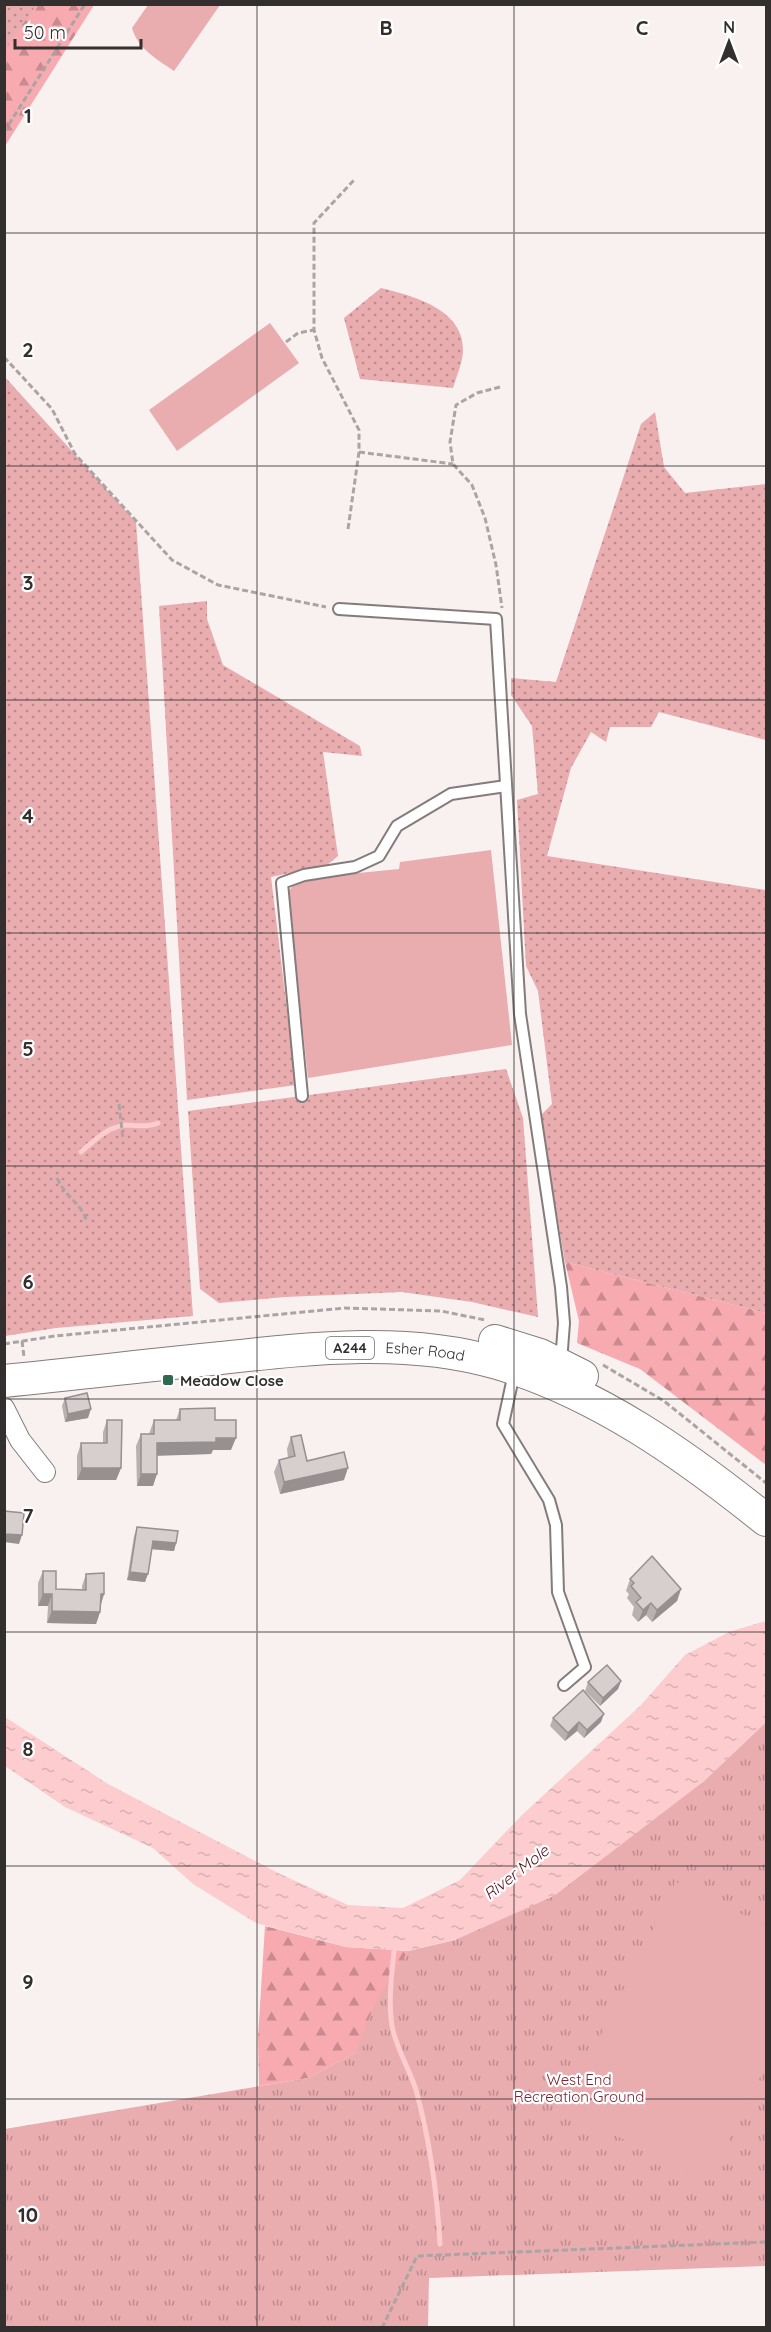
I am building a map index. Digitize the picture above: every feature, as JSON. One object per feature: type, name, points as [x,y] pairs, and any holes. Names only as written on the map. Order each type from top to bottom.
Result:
[{"type":"main road","name":"Esher Road","points":[[4,1362],[284,1333],[386,1328],[431,1330],[473,1336],[527,1351],[560,1364],[632,1402],[704,1447],[766,1494]]},
{"type":"main road","name":"Esher Road","points":[[4,1381],[260,1354],[368,1348],[446,1353],[489,1361],[514,1369],[558,1386],[625,1420],[675,1451],[766,1520]]},
{"type":"street","points":[[4,1408],[20,1440],[45,1472]]},
{"type":"lane","points":[[339,609],[495,619],[520,1014],[561,1287],[564,1323],[560,1364]]},
{"type":"lane","points":[[303,1096],[282,883],[304,875],[355,867],[379,856],[397,826],[451,794],[506,786]]},
{"type":"lane","points":[[514,1369],[503,1424],[549,1500],[556,1525],[558,1592],[585,1667],[564,1685]]},
{"type":"path","points":[[4,132],[85,4]]},
{"type":"path","points":[[348,529],[359,452],[359,430],[321,358],[314,330],[314,223],[354,180]]},
{"type":"path","points":[[286,342],[298,333],[314,330]]},
{"type":"path","points":[[4,357],[52,409],[75,454],[172,560],[218,585],[339,609]]},
{"type":"path","points":[[495,619],[503,617],[496,565],[485,518],[472,485],[453,464],[450,442],[456,405],[477,393],[500,387]]},
{"type":"path","points":[[359,452],[453,464]]},
{"type":"path","points":[[119,1104],[123,1138]]},
{"type":"path","points":[[57,1178],[70,1198],[82,1207],[87,1222]]},
{"type":"path","points":[[381,2328],[417,2256],[766,2242]]},
{"type":"green space","points":[[5,5],[72,5],[5,112]]},
{"type":"green space","points":[[36,5],[94,5],[5,146],[5,50]]},
{"type":"green space","points":[[148,5],[220,5],[174,71],[149,53],[139,42],[132,28]]},
{"type":"green space","points":[[381,288],[422,300],[446,315],[456,325],[461,337],[463,352],[453,388],[360,379],[344,318]]},
{"type":"green space","points":[[270,323],[299,363],[177,451],[149,410]]},
{"type":"green space","points":[[5,377],[136,522],[193,1316],[56,1328],[5,1336]]},
{"type":"green space","points":[[655,412],[664,467],[685,493],[766,484],[766,740],[659,712],[651,727],[610,727],[606,742],[591,732],[571,768],[547,856],[766,890],[766,1313],[565,1262],[540,1116],[552,1104],[538,991],[526,966],[517,800],[538,794],[532,726],[511,695],[511,678],[556,682],[641,424]]},
{"type":"green space","points":[[207,601],[207,619],[223,665],[360,746],[362,756],[323,752],[338,856],[327,865],[271,877],[296,1085],[187,1100],[159,606]]},
{"type":"green space","points":[[491,850],[512,1045],[308,1078],[288,892],[298,879],[399,869],[400,862]]},
{"type":"green space","points":[[506,1069],[523,1118],[538,1317],[472,1302],[402,1292],[285,1297],[219,1303],[200,1289],[188,1111]]},
{"type":"green space","points":[[565,1262],[766,1313],[766,1465],[640,1369],[577,1343],[579,1321]]},
{"type":"green space","name":"West End Recreation Ground","points":[[766,1722],[766,2266],[429,2278],[428,2327],[5,2328],[5,2129],[308,2078],[355,2053],[377,1999],[408,1951],[455,1940],[703,1782]]},
{"type":"green space","points":[[676,1882],[766,1926],[766,2065],[709,2181],[564,2110]]},
{"type":"green space","points":[[265,1926],[346,1947],[408,1951],[355,2053],[308,2078],[259,2086],[258,2037]]},
{"type":"water","name":"River Mole","points":[[766,1621],[766,1722],[703,1782],[554,1896],[455,1940],[408,1951],[346,1947],[256,1923],[193,1884],[153,1848],[65,1807],[5,1766],[5,1717],[108,1784],[280,1874],[348,1905],[403,1908],[460,1880],[522,1815],[641,1705],[685,1655],[729,1632]]},
{"type":"building","points":[[87,1393],[91,1409],[68,1414],[65,1398]]},
{"type":"building","points":[[215,1408],[215,1420],[236,1420],[236,1438],[216,1438],[216,1442],[157,1443],[157,1474],[141,1474],[141,1434],[154,1434],[154,1420],[180,1420],[180,1409]]},
{"type":"building","points":[[107,1420],[122,1420],[121,1468],[82,1468],[81,1443],[107,1443]]},
{"type":"building","points":[[301,1435],[307,1461],[344,1452],[348,1468],[284,1482],[279,1460],[295,1456],[291,1437]]},
{"type":"building","points":[[4,1511],[24,1513],[22,1535],[4,1534]]},
{"type":"building","points":[[137,1527],[178,1531],[176,1543],[153,1541],[148,1574],[130,1572]]},
{"type":"building","points":[[652,1556],[681,1589],[657,1610],[651,1603],[643,1610],[636,1602],[641,1598],[631,1586],[634,1583],[630,1579]]},
{"type":"building","points":[[43,1571],[56,1571],[56,1589],[86,1590],[86,1574],[104,1573],[104,1594],[101,1594],[100,1612],[52,1611],[52,1594],[43,1594]]},
{"type":"building","points":[[607,1665],[621,1681],[603,1698],[588,1682]]},
{"type":"building","points":[[583,1690],[604,1714],[587,1730],[579,1722],[568,1733],[553,1718]]},
{"type":"waterway","points":[[81,1152],[101,1135],[118,1126],[146,1126],[158,1123]]},
{"type":"waterway","points":[[395,1943],[390,1995],[392,2026],[396,2042],[416,2090],[425,2128],[435,2185],[440,2244]]},
{"type":"place","name":"Meadow Close","points":[[168,1380]]}]
